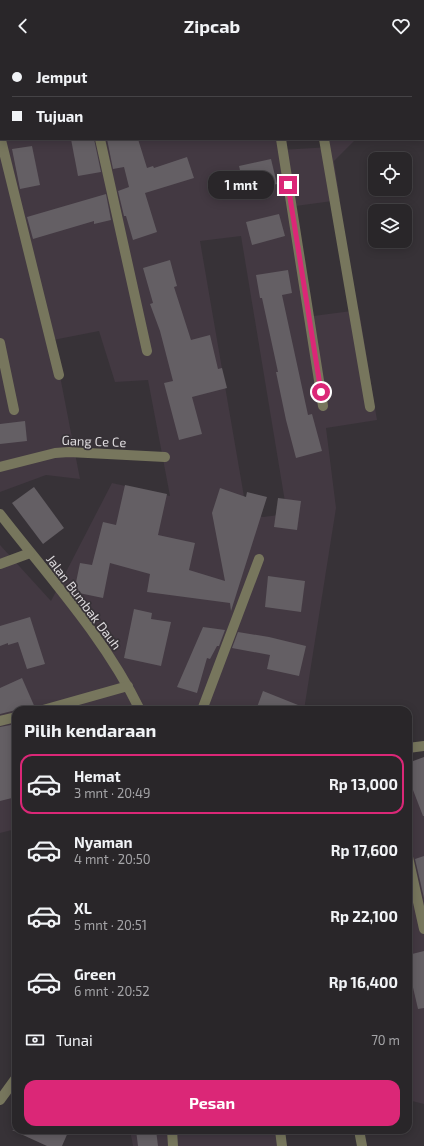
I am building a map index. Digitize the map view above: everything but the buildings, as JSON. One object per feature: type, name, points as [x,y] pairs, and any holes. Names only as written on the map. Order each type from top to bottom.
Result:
[{"type":"street","points":[[1,140],[59,375]]},
{"type":"street","points":[[100,140],[147,351]]},
{"type":"street","points":[[281,140],[323,406]]},
{"type":"street","points":[[324,140],[370,408]]},
{"type":"street","points":[[0,343],[14,410]]},
{"type":"street","name":"Gang Ce Ce","points":[[0,467],[55,453],[69,452],[165,457]]},
{"type":"street","name":"Jalan Bumbak Dauh","points":[[0,514],[99,642],[128,686],[138,706]]},
{"type":"street","points":[[0,564],[30,553]]},
{"type":"street","points":[[204,706],[259,559]]},
{"type":"street","points":[[57,706],[128,686]]},
{"type":"street","points":[[0,721],[12,718]]},
{"type":"street","points":[[412,748],[424,746]]},
{"type":"street","points":[[412,875],[424,929]]},
{"type":"street","points":[[0,1100],[12,1084]]},
{"type":"street","points":[[172,1134],[173,1146]]},
{"type":"street","points":[[280,1134],[282,1146]]},
{"type":"street","points":[[360,1134],[362,1146]]},
{"type":"shaded area","points":[[0,140],[279,140],[281,150],[330,147],[329,140],[355,140],[334,161],[340,200],[288,207],[306,317],[359,310],[377,420],[326,428],[336,508],[305,706],[12,706],[12,830],[0,833],[0,545],[51,601],[112,483],[170,496],[148,380],[115,382],[99,331],[53,340],[80,479],[46,475],[0,492]],"holes":[[[241,236],[287,514],[263,517],[247,514],[200,241]]]},
{"type":"shaded area","points":[[424,758],[424,1104],[412,1101],[412,761]]},
{"type":"shaded area","points":[[131,1134],[279,1134],[281,1146],[133,1146]]},
{"type":"route","points":[[288,185],[321,392]]}]
